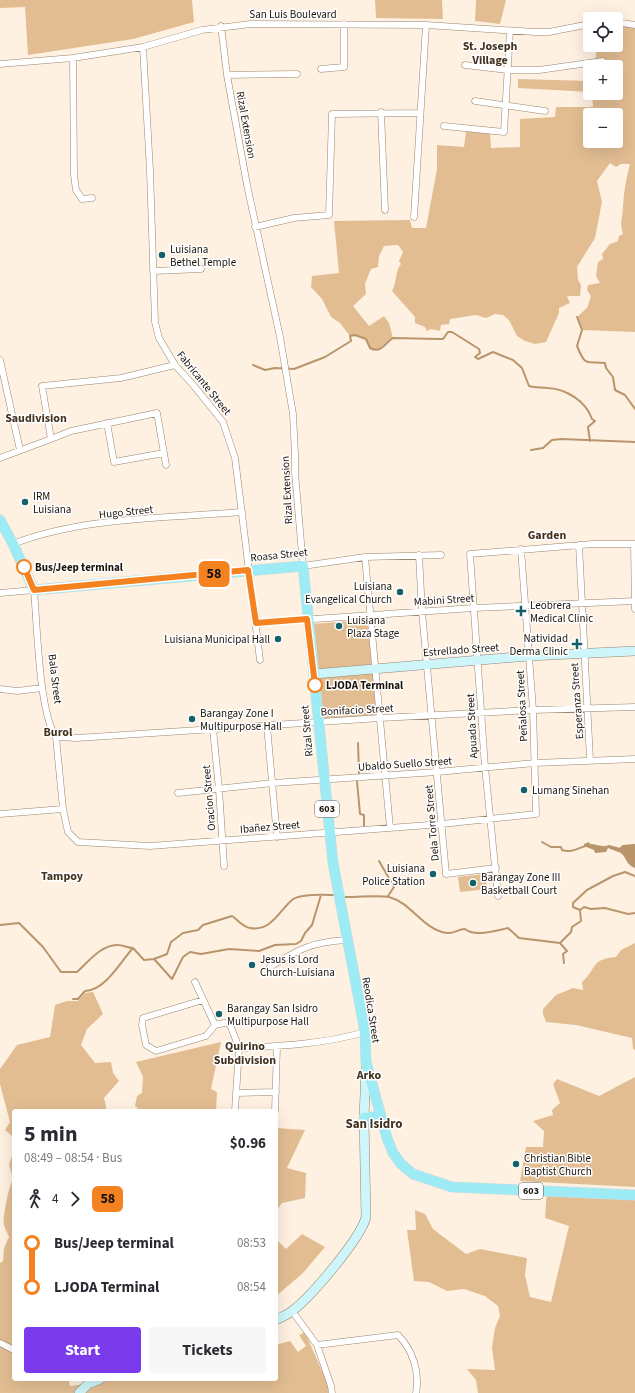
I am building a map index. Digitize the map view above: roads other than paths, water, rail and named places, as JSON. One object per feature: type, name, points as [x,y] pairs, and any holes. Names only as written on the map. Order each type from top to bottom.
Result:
[{"type":"main road","name":"Bala Street","points":[[0,520],[13,544],[34,590]]},
{"type":"main road","name":"Roasa Street","points":[[34,590],[303,566]]},
{"type":"main road","name":"Rizal Street","points":[[303,566],[307,619],[324,779],[338,895]]},
{"type":"main road","name":"Reodica Street","points":[[338,895],[365,1032],[366,1062],[392,1153],[401,1164],[413,1174],[452,1187],[635,1195]]},
{"type":"main road","points":[[364,1118],[381,1116]]},
{"type":"street","points":[[623,23],[635,25]]},
{"type":"street","name":"San Luis Boulevard","points":[[0,64],[73,58],[143,47],[221,26],[251,24],[426,25],[510,31],[550,32],[583,25]]},
{"type":"street","points":[[321,69],[344,67],[344,24]]},
{"type":"street","points":[[414,217],[426,25]]},
{"type":"street","name":"Rizal Extension","points":[[221,26],[227,75],[255,227],[280,337],[292,414],[303,566]]},
{"type":"street","points":[[444,126],[504,132],[510,31]]},
{"type":"street","name":"Fabricante Street","points":[[143,47],[150,171],[155,322],[159,338],[175,365],[223,422],[235,458],[260,660]]},
{"type":"street","points":[[73,58],[74,175],[76,190],[82,199],[92,198]]},
{"type":"street","points":[[464,65],[508,70],[540,70],[583,64]]},
{"type":"street","points":[[227,75],[297,74]]},
{"type":"street","points":[[475,101],[545,111]]},
{"type":"street","points":[[255,227],[294,218],[329,215],[332,114],[381,112],[420,113]]},
{"type":"street","points":[[381,112],[385,210]]},
{"type":"street","points":[[153,271],[201,269]]},
{"type":"street","points":[[0,360],[20,450]]},
{"type":"street","points":[[51,439],[42,386],[121,378],[175,365]]},
{"type":"street","points":[[0,458],[71,431],[157,413],[166,465]]},
{"type":"street","points":[[108,423],[114,462],[164,453]]},
{"type":"street","name":"Hugo Street","points":[[13,544],[42,533],[76,527],[242,512]]},
{"type":"street","points":[[521,549],[579,545],[635,544],[635,609]]},
{"type":"street","name":"Esperanza Street","points":[[579,545],[590,760]]},
{"type":"street","name":"Apuada Street","points":[[498,896],[484,767],[482,713],[470,554],[521,549]]},
{"type":"street","name":"Peñalosa Street","points":[[521,549],[533,710],[536,814]]},
{"type":"street","name":"Dela Torre Street","points":[[419,555],[422,612],[438,772],[446,874],[496,868]]},
{"type":"street","name":"Roasa Street","points":[[303,566],[365,557],[441,555]]},
{"type":"street","points":[[365,557],[369,616],[376,668],[390,828]]},
{"type":"street","name":"Roasa Street","points":[[0,593],[34,590]]},
{"type":"street","name":"Bala Street","points":[[34,590],[42,688],[51,730],[56,737],[63,809],[68,832],[78,842]]},
{"type":"street","name":"Mabini Street","points":[[256,623],[525,605],[635,601]]},
{"type":"street","name":"Estrellado Street","points":[[314,674],[529,656],[635,651]]},
{"type":"street","points":[[0,689],[17,691],[42,688]]},
{"type":"street","name":"Bonifacio Street","points":[[56,737],[76,738],[380,718],[533,710],[635,707]]},
{"type":"street","points":[[267,726],[277,837]]},
{"type":"street","name":"Oracion Street","points":[[213,729],[224,866]]},
{"type":"street","name":"Ubaldo Suello Street","points":[[178,793],[273,783],[438,772],[535,763],[635,759]]},
{"type":"street","points":[[0,814],[63,809]]},
{"type":"street","name":"Ibañez Street","points":[[78,842],[150,846],[442,824],[536,814]]},
{"type":"street","points":[[270,967],[301,948],[323,941],[346,940]]},
{"type":"street","points":[[195,982],[215,1025]]},
{"type":"street","points":[[203,1000],[143,1018],[142,1025],[146,1045],[156,1051],[206,1036],[215,1025],[229,1022],[239,1048],[235,1109]]},
{"type":"street","points":[[239,1048],[277,1047],[343,1038],[365,1032]]},
{"type":"street","points":[[275,1109],[277,1047]]},
{"type":"street","points":[[278,1319],[292,1311],[309,1295],[343,1255],[364,1225],[366,1217],[364,1118],[366,1062]]},
{"type":"street","points":[[236,1093],[276,1092]]},
{"type":"street","points":[[292,1311],[317,1345],[332,1393]]},
{"type":"street","points":[[317,1345],[398,1335],[408,1345],[415,1367],[418,1380],[416,1393]]},
{"type":"street","points":[[0,1343],[12,1349]]},
{"type":"street","points":[[79,1393],[88,1384],[95,1381]]},
{"type":"waterway","points":[[577,317],[582,330],[577,346],[582,358],[590,363],[605,363],[606,368],[613,377],[615,390],[625,395],[635,409]]},
{"type":"waterway","points":[[253,365],[265,370],[275,368],[294,369],[325,357],[351,341],[350,336],[355,335],[366,339],[370,348],[377,350],[393,338],[443,339],[448,332],[452,332],[479,349],[480,353],[475,357],[478,359],[493,352],[513,360],[522,368],[529,386],[555,389],[574,397],[585,407],[592,419],[595,421],[588,427],[590,441]]},
{"type":"waterway","points":[[531,450],[543,448],[552,440],[561,439],[635,442]]},
{"type":"waterway","points":[[358,743],[359,773]]},
{"type":"waterway","points":[[357,781],[360,814],[364,815],[364,826]]},
{"type":"waterway","points":[[542,842],[551,847],[561,847],[562,850],[566,851],[590,845],[602,847],[609,846],[620,849],[623,846],[635,845]]},
{"type":"waterway","points":[[379,861],[394,887],[388,896]]},
{"type":"waterway","points":[[635,876],[625,872],[613,876],[587,890],[573,903],[573,907],[580,910],[584,907],[591,909],[605,908],[628,914],[635,913]]},
{"type":"waterway","points":[[154,959],[167,954],[171,942],[183,933],[198,930],[203,925],[232,916],[250,928],[264,927],[274,920],[287,905],[296,898],[313,895],[336,895]]},
{"type":"waterway","points":[[73,999],[78,999],[85,991],[92,990],[106,981],[133,948],[144,960],[154,959],[172,979],[183,957],[190,952],[201,954],[229,949],[259,951],[275,945],[296,944],[301,941],[305,933],[312,925],[321,895]]},
{"type":"waterway","points":[[345,897],[389,897],[397,900],[431,927],[447,933],[465,929],[474,933],[485,933],[508,928],[519,938],[560,943],[567,951],[563,954],[564,963]]},
{"type":"waterway","points":[[560,943],[571,932],[572,927],[581,921],[580,910]]},
{"type":"waterway","points":[[0,925],[19,923],[43,947],[61,972],[77,972],[96,954],[106,947],[120,945],[133,948]]},
{"type":"place","name":"Luisiana Bethel Temple","points":[[162,255]]},
{"type":"place","name":"IRM Luisiana","points":[[25,502]]},
{"type":"place","name":"Bus/Jeep terminal","points":[[24,567]]},
{"type":"place","name":"Luisiana Evangelical Church","points":[[400,592]]},
{"type":"place","name":"Leobrera Medical Clinic","points":[[521,611]]},
{"type":"place","name":"Luisiana Plaza Stage","points":[[339,626]]},
{"type":"place","name":"Luisiana Municipal Hall","points":[[278,639]]},
{"type":"place","name":"Natividad Derma Clinic","points":[[577,644]]},
{"type":"place","name":"LJODA Terminal","points":[[315,685]]},
{"type":"place","name":"Barangay Zone I Multipurpose Hall","points":[[192,719]]},
{"type":"place","name":"Lumang Sinehan","points":[[524,790]]},
{"type":"place","name":"Luisiana Police Station","points":[[433,874]]},
{"type":"place","name":"Barangay Zone III Basketball Court","points":[[473,883]]},
{"type":"place","name":"Jesus is Lord Church-Luisiana","points":[[252,965]]},
{"type":"place","name":"Barangay San Isidro Multipurpose Hall","points":[[219,1014]]},
{"type":"place","name":"Christian Bible Baptist Church","points":[[516,1164]]},
{"type":"district","name":"St. Joseph Village","points":[[490,53]]},
{"type":"district","name":"Saudivision","points":[[36,418]]},
{"type":"district","name":"Garden","points":[[547,535]]},
{"type":"district","name":"Burol","points":[[58,732]]},
{"type":"district","name":"Tampoy","points":[[62,876]]},
{"type":"district","name":"Quirino Subdivision","points":[[245,1053]]},
{"type":"district","name":"Arko","points":[[369,1075]]},
{"type":"district","name":"San Isidro","points":[[374,1124]]}]
